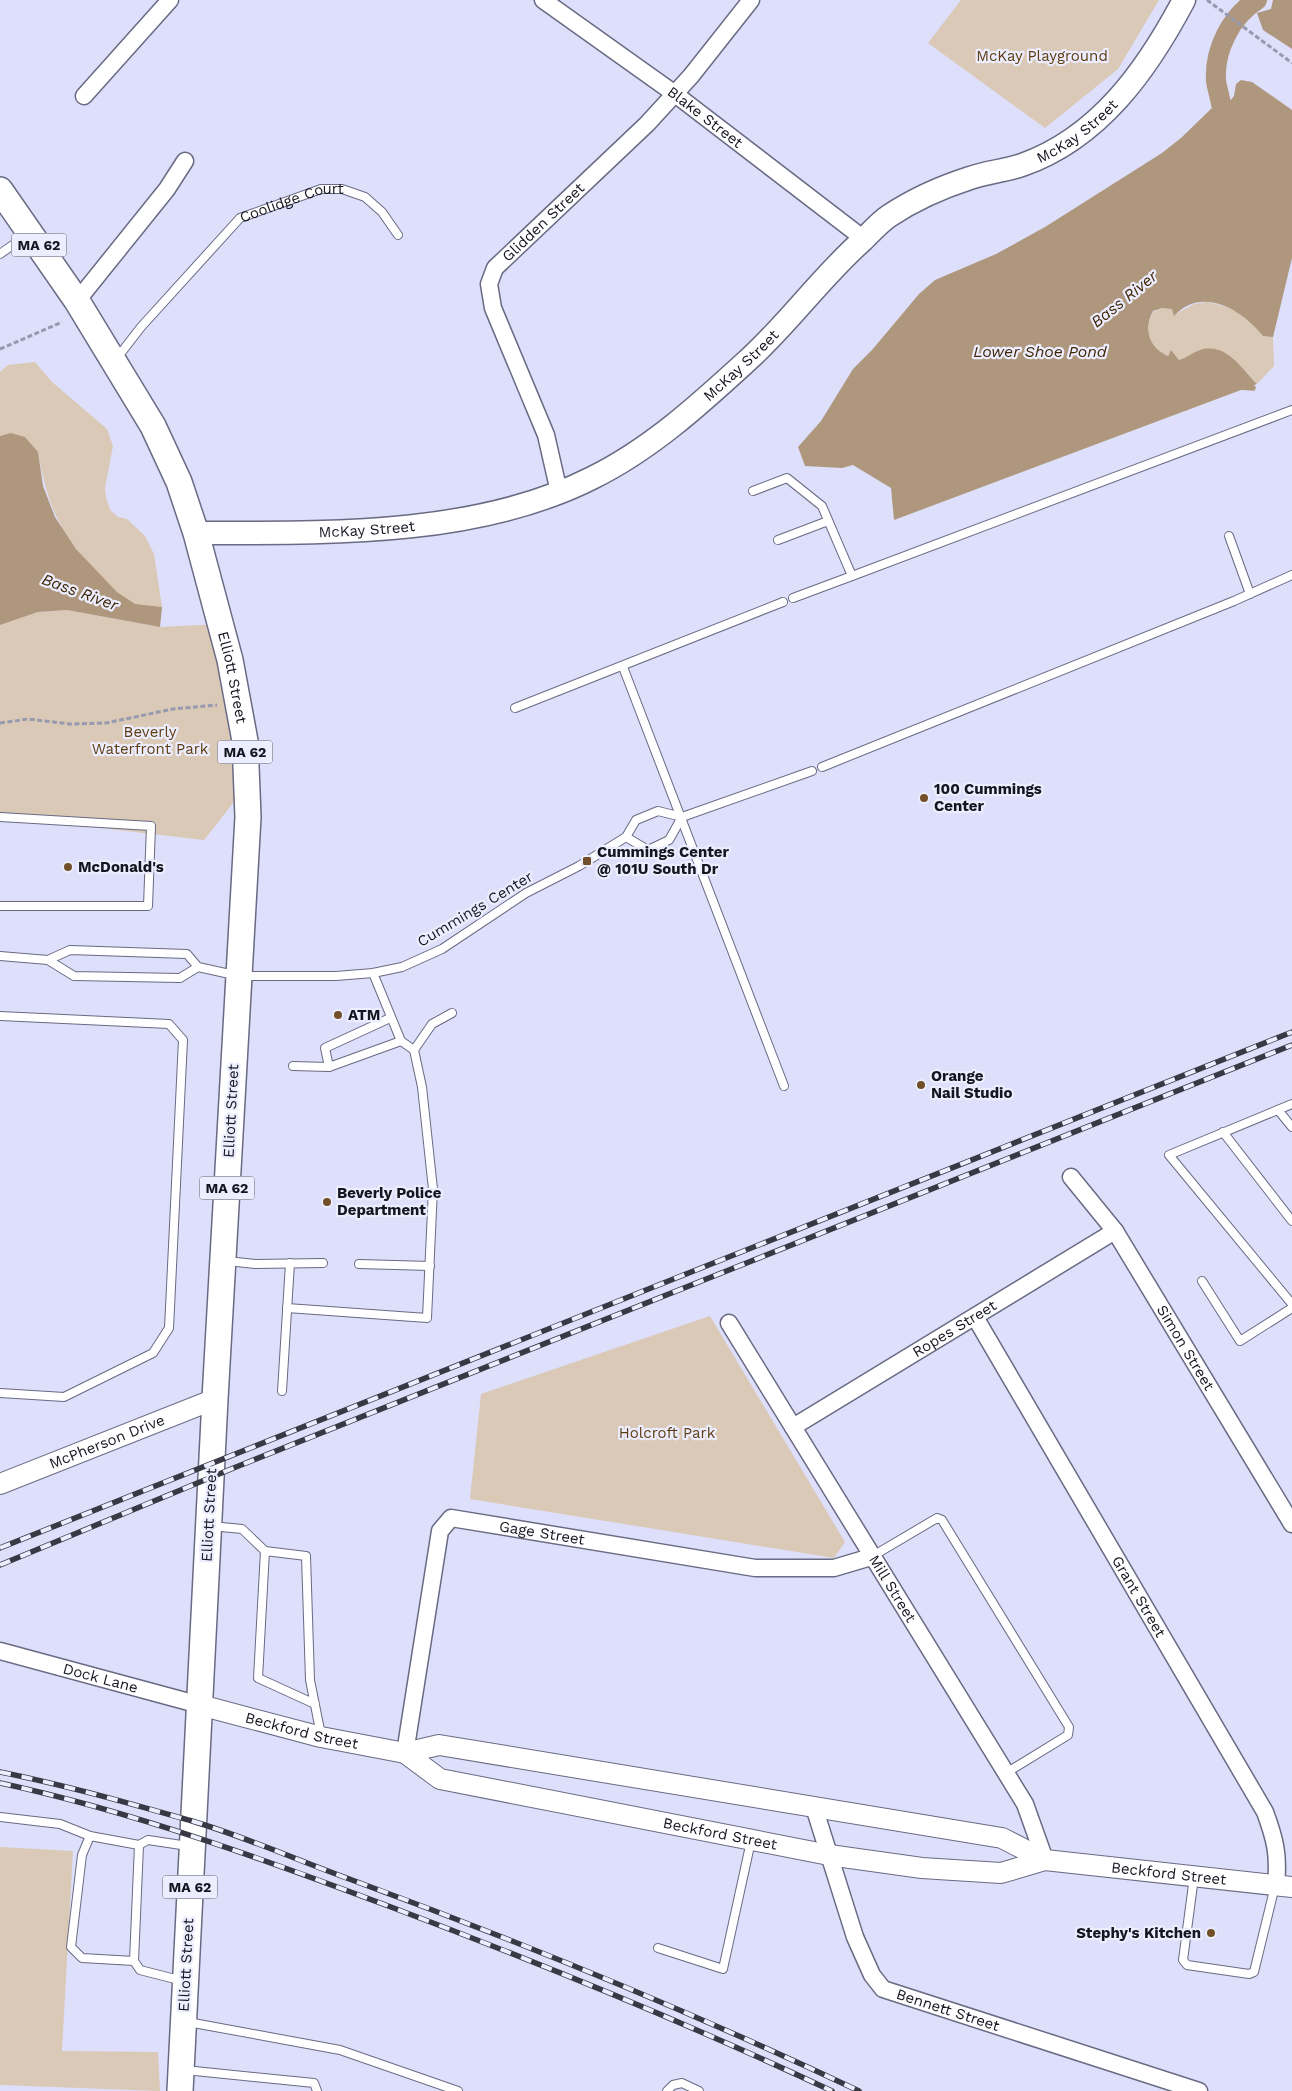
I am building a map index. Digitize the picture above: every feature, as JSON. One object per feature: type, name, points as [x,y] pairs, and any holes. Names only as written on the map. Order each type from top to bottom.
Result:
[{"type":"main road","name":"McKay Street","points":[[196,533],[310,533],[484,517],[538,501],[592,478],[639,451],[697,407],[752,356],[813,289],[888,217],[929,194],[971,177],[1020,166],[1061,148],[1091,127],[1122,94],[1144,65],[1165,36],[1184,0]]},
{"type":"main road","name":"Elliott Street","points":[[0,190],[77,301],[156,434],[179,482],[222,624],[239,703],[248,792],[180,2080]]},
{"type":"street","points":[[84,96],[170,0]]},
{"type":"street","name":"Blake Street","points":[[543,0],[675,94],[864,239]]},
{"type":"street","name":"Glidden Street","points":[[559,492],[546,435],[493,308],[490,284],[495,268],[648,124],[675,94],[751,0]]},
{"type":"street","points":[[77,301],[167,189],[185,161]]},
{"type":"street","name":"Simon Street","points":[[1071,1177],[1115,1231],[1292,1524]]},
{"type":"street","name":"Ropes Street","points":[[793,1427],[1115,1231]]},
{"type":"street","name":"Grant Street","points":[[975,1317],[1265,1812],[1275,1840],[1284,1886]]},
{"type":"street","name":"Mill Street","points":[[729,1323],[871,1557],[1025,1804],[1045,1860]]},
{"type":"street","name":"McPherson Drive","points":[[0,1484],[215,1399]]},
{"type":"street","name":"Gage Street","points":[[404,1753],[440,1530],[451,1518],[755,1568],[834,1568],[871,1557]]},
{"type":"street","name":"Dock Lane","points":[[0,1651],[200,1705]]},
{"type":"street","name":"Beckford Street","points":[[200,1705],[321,1737],[404,1753],[439,1745],[1002,1838],[1045,1860],[1284,1886]]},
{"type":"street","name":"Beckford Street","points":[[404,1753],[440,1779],[829,1855],[922,1868],[1001,1873],[1045,1860]]},
{"type":"street","name":"Bennett Street","points":[[814,1807],[861,1951],[872,1975],[883,1988],[1199,2091]]},
{"type":"lane","name":"Coolidge Court","points":[[114,362],[141,327],[240,218],[321,189],[342,189],[365,197],[382,212],[398,235]]},
{"type":"lane","points":[[0,254],[30,232]]},
{"type":"lane","points":[[794,598],[1292,410]]},
{"type":"lane","points":[[753,491],[787,478],[822,506],[852,576]]},
{"type":"lane","points":[[778,540],[828,521]]},
{"type":"lane","points":[[1228,536],[1250,594]]},
{"type":"lane","points":[[822,767],[1250,594],[1292,575]]},
{"type":"lane","points":[[515,708],[623,667],[783,602]]},
{"type":"lane","points":[[623,667],[784,1086]]},
{"type":"lane","points":[[682,817],[669,840],[648,850],[626,837],[636,820],[658,811],[682,817],[812,771]]},
{"type":"lane","points":[[0,817],[150,826],[148,906],[0,906]]},
{"type":"lane","name":"Cummings Center","points":[[198,967],[239,976],[336,976],[373,973],[402,967],[442,949],[526,893],[579,866],[626,837]]},
{"type":"lane","points":[[0,956],[48,960],[74,976],[180,978],[198,967],[187,954],[70,950],[48,960]]},
{"type":"lane","points":[[287,1308],[427,1318],[433,1189],[422,1087],[414,1050],[401,1041],[373,973]]},
{"type":"lane","points":[[414,1050],[432,1024],[452,1013]]},
{"type":"lane","points":[[0,1016],[169,1024],[183,1040],[169,1328],[153,1353],[64,1397],[0,1393]]},
{"type":"lane","points":[[329,1067],[324,1048],[390,1018]]},
{"type":"lane","points":[[293,1066],[329,1067],[401,1041]]},
{"type":"lane","points":[[1292,1104],[1169,1154],[1292,1304]]},
{"type":"lane","points":[[1278,1110],[1292,1127]]},
{"type":"lane","points":[[1223,1132],[1292,1221]]},
{"type":"lane","points":[[223,1260],[255,1264],[323,1263]]},
{"type":"lane","points":[[282,1390],[290,1263]]},
{"type":"lane","points":[[359,1264],[430,1266]]},
{"type":"lane","points":[[1202,1281],[1240,1341],[1292,1308]]},
{"type":"lane","points":[[871,1557],[937,1518],[942,1520],[1069,1727],[1068,1735],[1006,1773]]},
{"type":"lane","points":[[208,1526],[242,1529],[265,1551],[306,1556],[310,1680],[321,1737]]},
{"type":"lane","points":[[265,1551],[258,1678],[314,1704]]},
{"type":"lane","points":[[0,1817],[60,1824],[90,1836],[139,1845],[148,1840],[192,1847]]},
{"type":"lane","points":[[90,1836],[82,1855],[71,1947],[82,1958],[134,1961]]},
{"type":"lane","points":[[658,1948],[723,1969],[752,1840]]},
{"type":"lane","points":[[139,1845],[134,1961],[140,1970],[185,1981]]},
{"type":"lane","points":[[1194,1876],[1183,1960],[1187,1965],[1249,1974],[1254,1972],[1284,1886]]},
{"type":"lane","points":[[183,2021],[340,2050],[458,2091]]},
{"type":"lane","points":[[180,2080],[314,2083],[317,2091]]},
{"type":"lane","points":[[667,2091],[673,2085],[682,2082],[699,2091]]},
{"type":"path","points":[[1207,0],[1245,26],[1292,63]]},
{"type":"path","points":[[0,349],[62,322]]},
{"type":"path","points":[[0,723],[28,719],[70,724],[106,723],[173,709],[239,703]]},
{"type":"green space","name":"McKay Playground","points":[[961,0],[1159,0],[1118,69],[1045,128],[928,43]]},
{"type":"green space","points":[[1207,302],[1232,309],[1251,322],[1263,336],[1273,337],[1274,366],[1257,384],[1246,372],[1199,350],[1190,357],[1179,360],[1171,351],[1168,356],[1161,353],[1152,343],[1148,332],[1148,325],[1153,312],[1162,308],[1173,309],[1174,315],[1194,304]]},
{"type":"green space","points":[[35,362],[52,382],[107,429],[113,446],[105,488],[110,510],[118,517],[127,519],[145,536],[154,554],[162,607],[141,606],[127,600],[91,566],[68,537],[60,523],[47,491],[38,452],[0,436],[0,372],[8,365]]},
{"type":"green space","name":"Beverly Waterfront Park","points":[[67,610],[160,627],[221,624],[248,784],[204,840],[5,817],[0,820],[0,625],[38,612]]},
{"type":"green space","name":"Holcroft Park","points":[[710,1316],[845,1542],[834,1558],[470,1499],[481,1394]]},
{"type":"green space","points":[[0,1847],[73,1851],[62,2051],[158,2052],[160,2091],[0,2085]]},
{"type":"water","points":[[1273,0],[1292,0],[1292,49],[1263,30],[1257,13],[1271,9]]},
{"type":"water","name":"Lower Shoe Pond","points":[[1241,80],[1252,82],[1292,110],[1292,258],[1273,337],[1263,336],[1255,326],[1233,310],[1209,302],[1197,302],[1185,307],[1174,316],[1172,309],[1162,308],[1153,311],[1148,324],[1148,331],[1152,343],[1161,353],[1168,356],[1171,350],[1179,360],[1200,350],[1218,350],[1239,364],[1257,384],[894,520],[891,488],[853,465],[842,468],[805,466],[798,447],[821,421],[853,369],[872,350],[919,294],[935,280],[996,254],[1045,227],[1162,153],[1181,138],[1214,106],[1229,102],[1234,96],[1236,84]]},
{"type":"water","points":[[11,433],[25,437],[38,452],[43,486],[55,517],[76,549],[117,592],[135,604],[162,607],[160,627],[67,610],[38,612],[0,625],[0,436]]},
{"type":"waterway","name":"Bass River","points":[[1221,104],[1216,81],[1216,69],[1221,46],[1232,24],[1239,15],[1257,0]]},
{"type":"waterway","points":[[1240,387],[1253,388]]},
{"type":"railway","points":[[0,1548],[1292,1032]]},
{"type":"railway","points":[[0,1565],[236,1467],[1292,1045]]},
{"type":"railway","points":[[0,1772],[72,1788],[212,1827],[481,1929],[608,1980],[734,2034],[859,2091]]},
{"type":"railway","points":[[0,1783],[149,1822],[343,1889],[447,1928],[613,1995],[723,2041],[832,2091]]},
{"type":"place","name":"100 Cummings Center","points":[[924,798]]},
{"type":"place","name":"Cummings Center @ 101U South Dr","points":[[587,861]]},
{"type":"place","name":"McDonald's","points":[[68,867]]},
{"type":"place","name":"ATM","points":[[338,1015]]},
{"type":"place","name":"Orange Nail Studio","points":[[921,1085]]},
{"type":"place","name":"Beverly Police Department","points":[[327,1202]]},
{"type":"place","name":"Stephy's Kitchen","points":[[1211,1933]]}]
